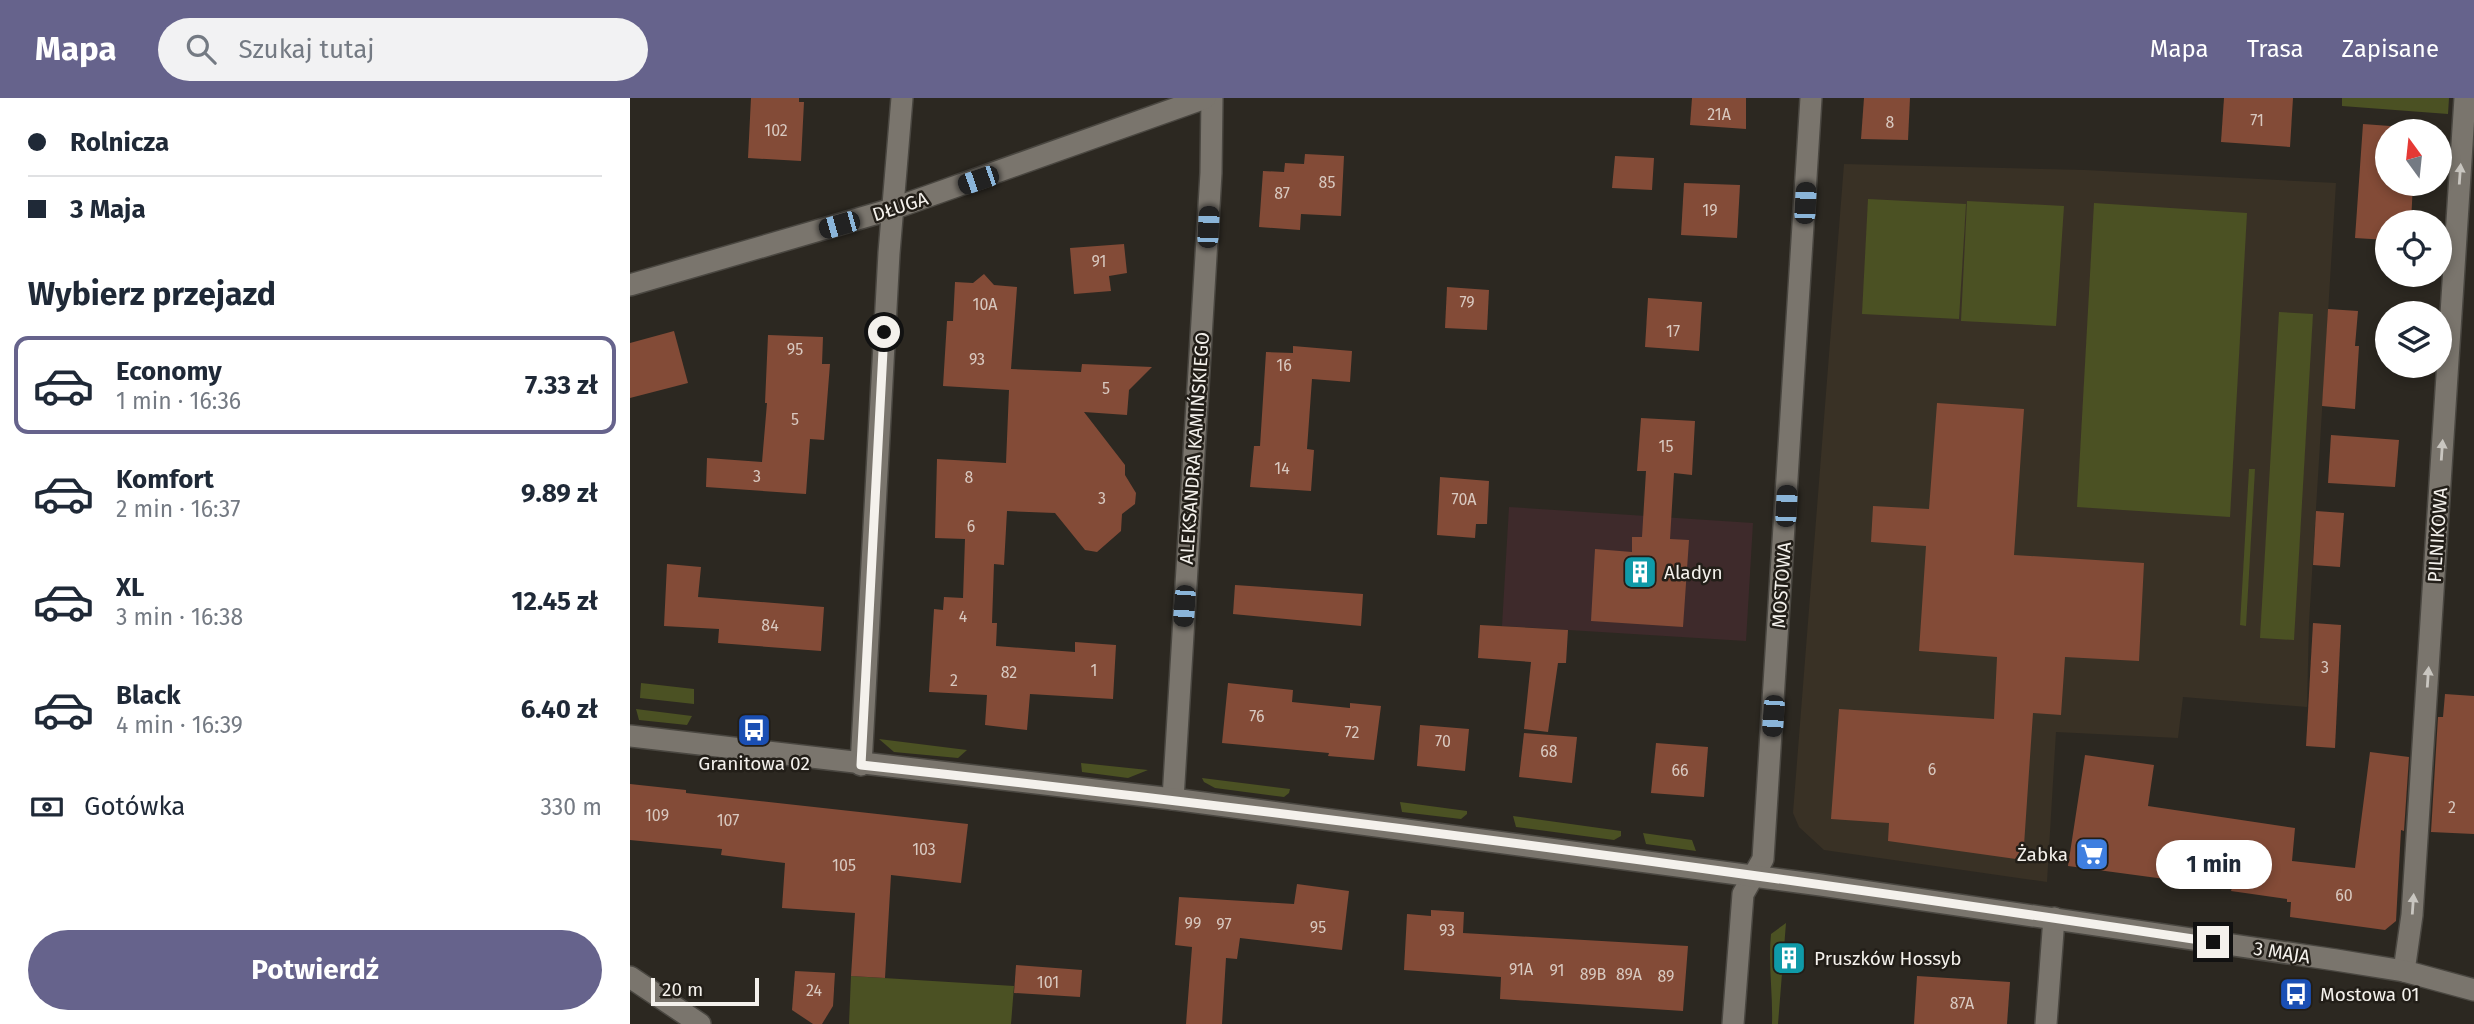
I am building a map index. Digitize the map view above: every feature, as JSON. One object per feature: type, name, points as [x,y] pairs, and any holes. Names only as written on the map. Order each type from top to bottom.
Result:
[{"type":"street","points":[[861,765],[892,209],[901,98]]},
{"type":"street","name":"DŁUGA","points":[[630,285],[892,209],[1205,98]]},
{"type":"street","name":"ALEKSANDRA KAMIŃSKIEGO","points":[[1172,799],[1211,173],[1212,98]]},
{"type":"street","name":"MOSTOWA","points":[[1733,1024],[1743,894],[1763,859],[1811,98]]},
{"type":"street","name":"PILNIKOWA","points":[[2403,971],[2412,915],[2465,98]]},
{"type":"street","name":"3 MAJA","points":[[630,736],[861,765],[1172,799],[1754,876],[2403,971],[2474,990]]},
{"type":"street","points":[[2046,1024],[2054,918]]},
{"type":"street","points":[[630,977],[699,1024]]},
{"type":"shaded area","points":[[1844,164],[2085,170],[2336,183],[2309,623],[2307,707],[2183,697],[2178,738],[2056,732],[2047,882],[1824,850],[1799,827],[1793,813]]},
{"type":"shaded area","points":[[1509,507],[1753,523],[1746,641],[1502,626]]},
{"type":"green space","points":[[2342,98],[2449,98],[2448,114],[2342,106]]},
{"type":"green space","points":[[1868,199],[1966,204],[1959,319],[1862,314]]},
{"type":"green space","points":[[1967,201],[2064,206],[2056,326],[1961,321]]},
{"type":"green space","points":[[2094,203],[2247,213],[2230,517],[2077,507]]},
{"type":"green space","points":[[2279,312],[2313,314],[2294,640],[2260,638]]},
{"type":"green space","points":[[2249,469],[2255,469],[2246,626],[2240,625]]},
{"type":"green space","points":[[641,683],[694,689],[694,704],[640,698]]},
{"type":"green space","points":[[636,709],[692,716],[687,725],[639,720]]},
{"type":"green space","points":[[879,739],[967,750],[958,758],[894,752]]},
{"type":"green space","points":[[1081,763],[1148,770],[1128,778],[1082,772]]},
{"type":"green space","points":[[1202,778],[1290,789],[1284,797],[1215,788]]},
{"type":"green space","points":[[1400,802],[1467,811],[1467,814],[1461,819],[1402,812]]},
{"type":"green space","points":[[1513,816],[1621,831],[1621,836],[1614,840],[1516,827]]},
{"type":"green space","points":[[1643,833],[1692,840],[1696,851],[1646,844]]},
{"type":"green space","points":[[1786,923],[1778,1024],[1772,1024],[1771,934]]},
{"type":"green space","points":[[851,976],[1014,986],[1011,1024],[849,1024]]},
{"type":"building","points":[[751,98],[799,98],[799,102],[804,102],[801,161],[748,158]]},
{"type":"building","points":[[1692,98],[1746,98],[1746,129],[1690,125]]},
{"type":"building","points":[[1864,98],[1910,98],[1908,140],[1861,139]]},
{"type":"building","points":[[2224,98],[2293,98],[2290,147],[2221,142]]},
{"type":"building","points":[[2363,124],[2375,125],[2375,196],[2412,196],[2412,210],[2375,210],[2375,239],[2355,238]]},
{"type":"building","points":[[1305,154],[1344,156],[1341,216],[1301,214],[1300,230],[1259,227],[1263,171],[1284,172],[1285,163],[1304,164]]},
{"type":"building","points":[[1615,156],[1654,158],[1652,190],[1612,188]]},
{"type":"building","points":[[1684,183],[1740,185],[1737,238],[1681,235]]},
{"type":"building","points":[[1124,244],[1127,273],[1109,276],[1111,291],[1074,294],[1070,248]]},
{"type":"building","points":[[984,274],[994,285],[1017,287],[1011,369],[1081,372],[1082,364],[1152,367],[1129,390],[1127,415],[1084,412],[1125,465],[1125,475],[1136,493],[1135,504],[1122,514],[1121,531],[1097,552],[1085,550],[1055,513],[1007,511],[1004,565],[994,564],[992,623],[997,623],[996,646],[1075,652],[1075,642],[1116,645],[1113,699],[1030,694],[1027,730],[985,725],[987,695],[929,692],[934,609],[943,610],[944,597],[963,598],[965,539],[935,538],[937,459],[1006,463],[1009,390],[943,386],[947,321],[953,321],[955,282],[973,283]]},
{"type":"building","points":[[1447,287],[1489,290],[1487,330],[1445,328]]},
{"type":"building","points":[[1648,298],[1702,302],[1699,351],[1645,347]]},
{"type":"building","points":[[2328,309],[2358,311],[2355,409],[2322,406]]},
{"type":"building","points":[[674,331],[688,383],[630,398],[630,343]]},
{"type":"building","points":[[768,335],[823,337],[822,364],[830,364],[824,440],[810,439],[806,494],[706,487],[707,458],[762,462],[767,403]]},
{"type":"building","points":[[1293,346],[1352,351],[1350,382],[1312,379],[1307,449],[1314,450],[1311,491],[1250,487],[1254,446],[1260,446],[1266,352],[1293,353]]},
{"type":"building","points":[[1937,403],[2024,409],[2014,555],[2144,563],[2139,661],[2065,657],[2061,715],[2033,713],[2023,860],[1888,841],[1889,823],[1831,819],[1839,709],[1994,719],[1997,657],[1919,651],[1926,546],[1871,542],[1873,506],[1929,509]]},
{"type":"building","name":"Aladyn","points":[[1641,418],[1695,421],[1692,475],[1674,473],[1670,539],[1689,540],[1683,627],[1591,621],[1595,549],[1632,552],[1632,537],[1642,537],[1646,471],[1637,471]]},
{"type":"building","points":[[2331,435],[2399,440],[2395,487],[2328,483]]},
{"type":"building","points":[[1440,477],[1489,481],[1487,524],[1476,524],[1475,538],[1437,535]]},
{"type":"building","points":[[2316,511],[2344,513],[2340,567],[2313,565]]},
{"type":"building","points":[[667,564],[701,567],[698,597],[824,607],[821,651],[718,643],[719,629],[664,626]]},
{"type":"building","points":[[1235,585],[1363,594],[1361,626],[1233,614]]},
{"type":"building","points":[[2313,623],[2341,625],[2335,748],[2306,746]]},
{"type":"building","points":[[1480,625],[1568,630],[1566,663],[1558,663],[1548,732],[1524,729],[1531,662],[1478,658]]},
{"type":"building","points":[[1228,683],[1293,690],[1292,702],[1350,708],[1350,703],[1381,706],[1374,760],[1222,743]]},
{"type":"building","points":[[2445,694],[2474,696],[2474,834],[2431,832],[2438,717],[2443,717]]},
{"type":"building","points":[[1420,725],[1469,729],[1465,771],[1417,766]]},
{"type":"building","points":[[1524,733],[1577,737],[1572,783],[1519,777]]},
{"type":"building","points":[[1656,743],[1708,747],[1704,797],[1651,793]]},
{"type":"building","points":[[2370,752],[2409,757],[2404,831],[2401,830],[2396,921],[2385,930],[2290,917],[2291,902],[2287,902],[2287,899],[2231,891],[2232,888],[2068,866],[2085,755],[2154,765],[2148,806],[2295,828],[2292,861],[2355,868]]},
{"type":"building","points":[[630,784],[686,790],[686,793],[968,824],[961,883],[891,875],[885,978],[851,976],[855,913],[782,908],[785,863],[721,855],[722,849],[630,840]]},
{"type":"building","points":[[1297,884],[1349,891],[1342,950],[1240,938],[1237,959],[1226,958],[1222,1024],[1186,1024],[1192,947],[1175,945],[1179,897],[1294,904]]},
{"type":"building","points":[[1431,910],[1464,912],[1463,933],[1688,946],[1683,1011],[1500,999],[1501,977],[1404,970],[1407,914],[1431,916]]},
{"type":"building","points":[[1016,965],[1082,970],[1080,997],[1014,993]]},
{"type":"building","points":[[795,971],[835,973],[833,1006],[822,1024],[813,1024],[792,1010]]},
{"type":"building","points":[[1917,976],[2010,982],[2007,1024],[1914,1024]]},
{"type":"place","name":"Aladyn","points":[[1640,572]]},
{"type":"place","name":"Granitowa 02","points":[[754,730]]},
{"type":"place","name":"Żabka","points":[[2092,854]]},
{"type":"place","name":"Pruszków Hossyb","points":[[1789,958]]},
{"type":"place","name":"Mostowa 01","points":[[2296,994]]},
{"type":"route","points":[[884,332],[861,765],[1172,799],[1821,885],[2213,942]]}]
